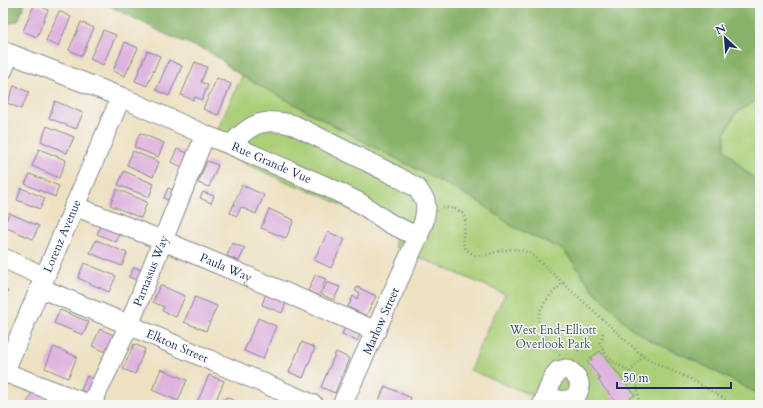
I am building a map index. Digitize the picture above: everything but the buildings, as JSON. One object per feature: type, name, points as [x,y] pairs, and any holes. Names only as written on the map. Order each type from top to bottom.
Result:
[{"type":"street","name":"Rue Grande Vue","points":[[5,58],[121,97],[353,199],[389,223],[418,237]]},
{"type":"street","name":"Lorenz Avenue","points":[[4,374],[121,97]]},
{"type":"street","name":"Marlow Street","points":[[231,145],[250,127],[268,122],[281,122],[301,129],[398,177],[417,188],[425,200],[426,209],[424,221],[418,237],[342,405]]},
{"type":"street","name":"Parnassus Way","points":[[90,405],[129,325],[206,135]]},
{"type":"street","name":"Paula Way","points":[[74,206],[164,241],[376,330]]},
{"type":"street","name":"Elkton Street","points":[[3,258],[42,282],[129,325],[314,405]]},
{"type":"street","points":[[4,374],[90,405]]},
{"type":"path","points":[[443,208],[457,210],[464,216],[466,222],[462,233],[463,243],[465,248],[472,254],[481,256],[508,248],[526,251],[643,356],[690,379],[735,405]]},
{"type":"path","points":[[556,350],[542,331],[539,320],[542,307],[551,294],[563,283]]},
{"type":"path","points":[[602,338],[603,331]]},
{"type":"path","points":[[599,342],[601,348],[611,360],[623,366],[630,372],[636,383],[639,405]]},
{"type":"path","points":[[576,356],[578,351],[592,345]]},
{"type":"path","points":[[630,372],[643,356]]},
{"type":"green space","points":[[3,3],[25,3],[18,21],[3,25]]},
{"type":"green space","points":[[104,3],[760,3],[760,98],[736,113],[725,133],[725,149],[745,171],[760,182],[760,395],[690,358],[649,340],[630,327],[595,292],[566,253],[559,248],[512,226],[481,203],[242,76],[207,51],[169,36]]},
{"type":"green space","name":"West End-Elliott Overlook Park","points":[[242,76],[481,203],[512,226],[559,248],[566,253],[595,292],[630,327],[664,347],[690,358],[760,395],[760,405],[540,405],[536,397],[470,370],[486,331],[505,294],[395,247],[394,236],[382,225],[319,194],[287,182],[214,150],[219,126]]},
{"type":"green space","points":[[760,98],[760,182],[745,171],[725,149],[725,133],[736,113]]}]
